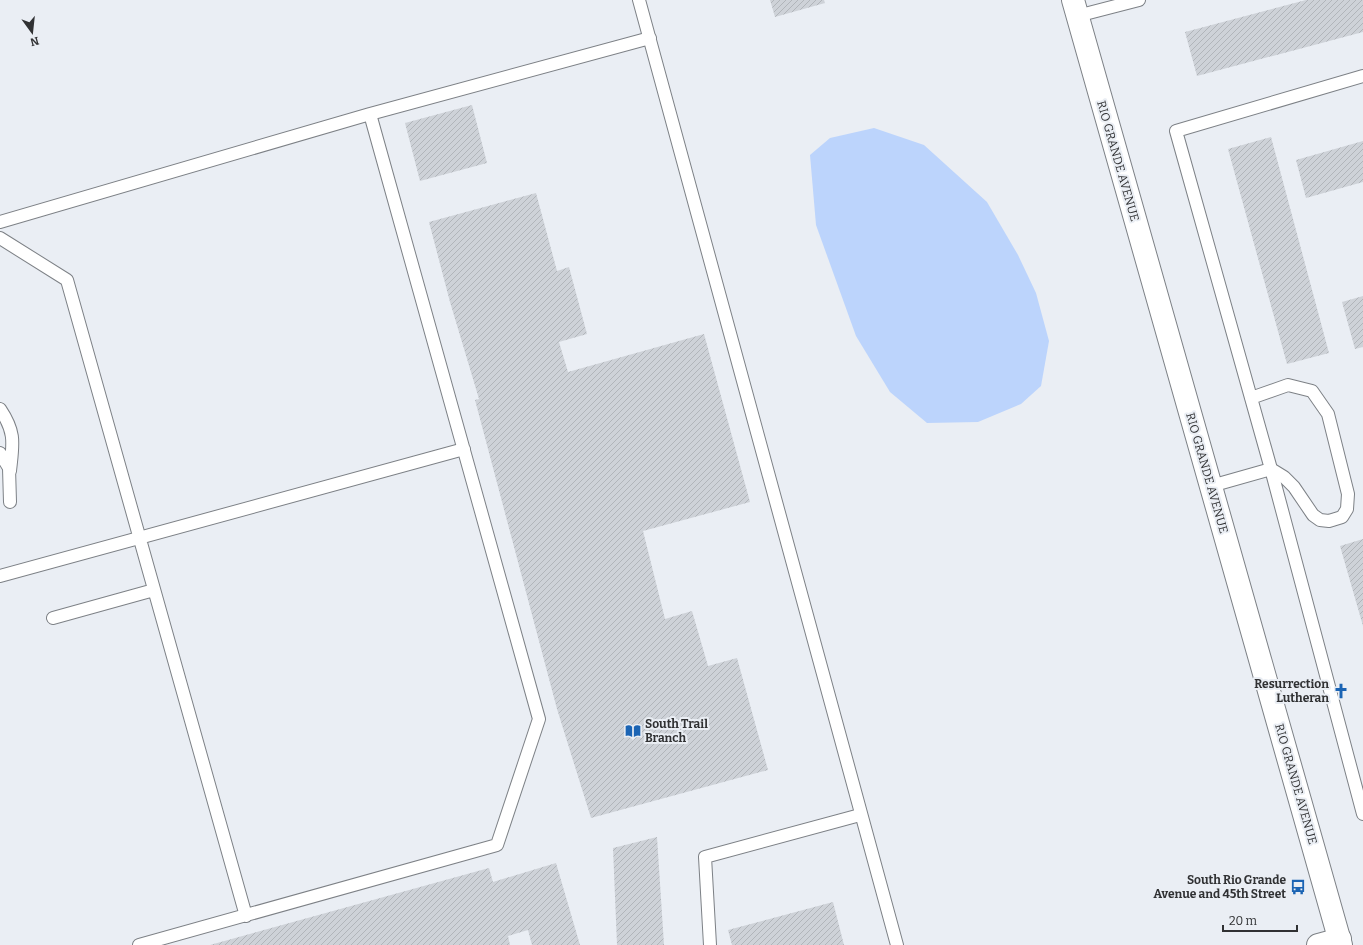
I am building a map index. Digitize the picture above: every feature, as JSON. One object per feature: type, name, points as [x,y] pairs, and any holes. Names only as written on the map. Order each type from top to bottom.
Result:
[{"type":"street","name":"RIO GRANDE AVENUE","points":[[1075,8],[1340,942]]},
{"type":"street","points":[[1318,945],[1340,942]]},
{"type":"lane","points":[[639,0],[860,815],[897,945]]},
{"type":"lane","points":[[1075,8],[1139,0]]},
{"type":"lane","points":[[0,222],[370,114],[650,38]]},
{"type":"lane","points":[[1362,810],[1271,469],[1176,131],[1363,76]]},
{"type":"lane","points":[[139,945],[496,845],[539,719],[370,114]]},
{"type":"lane","points":[[0,238],[67,280],[246,916]]},
{"type":"lane","points":[[1211,486],[1271,469],[1284,477],[1294,487],[1313,515],[1320,520],[1329,521],[1342,517],[1347,510],[1348,494],[1328,414],[1312,392],[1288,385],[1251,398]]},
{"type":"lane","points":[[0,409],[7,419],[14,440],[10,471],[10,502]]},
{"type":"lane","points":[[0,576],[464,449]]},
{"type":"lane","points":[[0,453],[10,471]]},
{"type":"lane","points":[[53,618],[154,590]]},
{"type":"lane","points":[[710,945],[705,857],[860,815]]},
{"type":"water","points":[[874,128],[924,145],[987,202],[1018,255],[1036,293],[1049,341],[1041,386],[1021,404],[978,422],[927,423],[890,392],[856,336],[816,225],[810,155],[830,138]]},
{"type":"building","points":[[770,0],[824,0],[825,3],[775,17]]},
{"type":"building","points":[[1306,0],[1363,0],[1363,32],[1197,76],[1185,32]]},
{"type":"building","points":[[472,105],[487,163],[420,181],[405,123]]},
{"type":"building","points":[[1271,137],[1329,353],[1287,364],[1228,149]]},
{"type":"building","points":[[1363,141],[1363,182],[1306,198],[1296,160]]},
{"type":"building","points":[[536,193],[557,271],[569,267],[587,334],[559,342],[568,372],[704,334],[750,502],[643,531],[665,619],[692,611],[708,666],[737,658],[768,770],[591,818],[557,709],[475,400],[479,399],[450,302],[429,222]]},
{"type":"building","points":[[1363,296],[1363,347],[1355,349],[1342,302]]},
{"type":"building","points":[[1363,539],[1363,626],[1340,546]]},
{"type":"building","points":[[657,837],[664,945],[617,945],[613,848]]},
{"type":"building","points":[[556,863],[580,945],[532,945],[528,930],[508,936],[510,945],[210,945],[489,868],[493,882]]},
{"type":"building","points":[[833,902],[844,945],[732,945],[728,930]]},
{"type":"place","name":"Resurrection Lutheran","points":[[1341,691]]},
{"type":"place","name":"South Trail Branch","points":[[633,731]]},
{"type":"place","name":"South Rio Grande Avenue and 45th Street","points":[[1298,887]]}]
